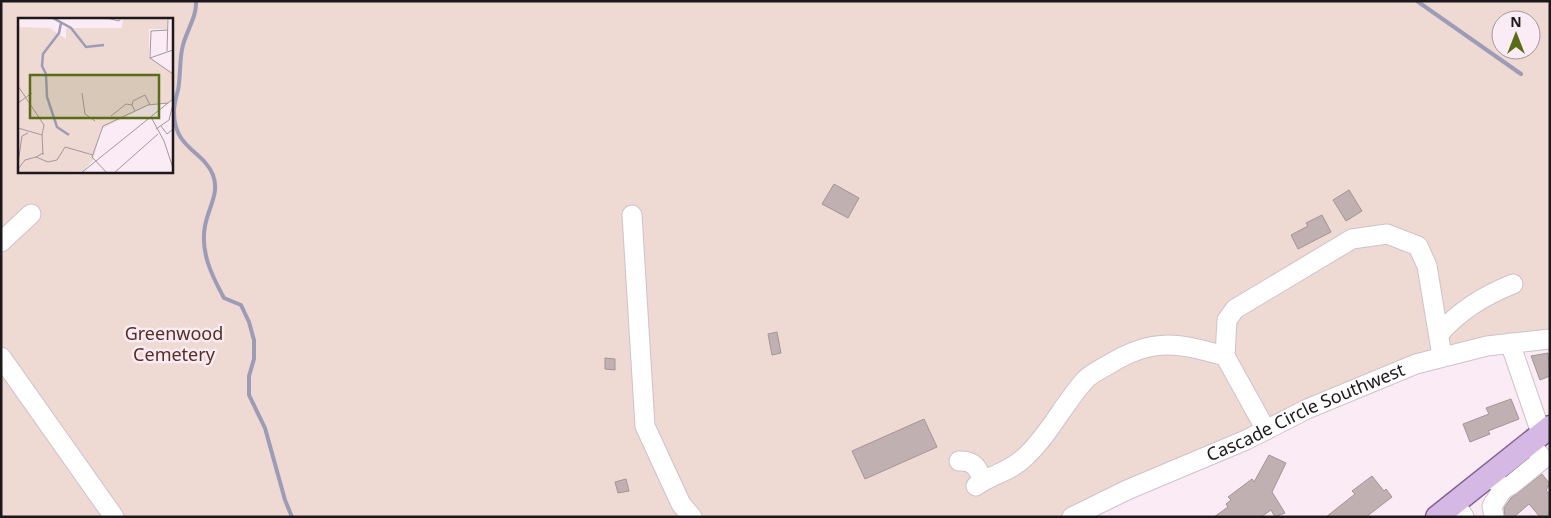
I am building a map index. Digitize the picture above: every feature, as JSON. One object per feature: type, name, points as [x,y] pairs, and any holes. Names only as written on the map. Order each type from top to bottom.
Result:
[{"type":"main road","points":[[1437,517],[1460,510],[1543,446]]},
{"type":"street","points":[[1,242],[31,214]]},
{"type":"street","points":[[632,215],[645,426],[681,504],[692,517]]},
{"type":"street","points":[[1266,430],[1225,356],[1227,320],[1235,309],[1352,239],[1387,234],[1418,246],[1427,266],[1442,356]]},
{"type":"street","points":[[1439,334],[1448,323],[1479,300],[1513,284]]},
{"type":"street","name":"Cascade Circle Southwest","points":[[1072,517],[1266,430],[1307,409],[1416,364],[1442,356],[1550,339]]},
{"type":"street","points":[[959,461],[967,460],[973,464],[980,483],[1007,471],[1025,458],[1050,430],[1087,378],[1118,358],[1160,344],[1192,347],[1225,356]]},
{"type":"street","points":[[1510,344],[1543,446]]},
{"type":"street","points":[[1,357],[114,517]]},
{"type":"street","points":[[1494,517],[1492,506],[1497,482]]},
{"type":"green space","name":"Greenwood Cemetery","points":[[1,1],[1550,1],[1550,337],[1457,351],[1076,517],[1,517]]},
{"type":"building","points":[[834,184],[859,198],[848,218],[822,204]]},
{"type":"building","points":[[1349,190],[1362,211],[1346,221],[1333,200]]},
{"type":"building","points":[[1322,215],[1331,232],[1298,249],[1291,235],[1308,226],[1306,223]]},
{"type":"building","points":[[777,332],[781,353],[772,355],[768,334]]},
{"type":"building","points":[[1548,353],[1550,376],[1540,380],[1531,356]]},
{"type":"building","points":[[605,358],[615,359],[615,370],[605,369]]},
{"type":"building","points":[[1511,399],[1519,419],[1488,431],[1490,434],[1470,442],[1463,424],[1489,414],[1486,408]]},
{"type":"building","points":[[924,419],[937,447],[865,479],[852,451]]},
{"type":"building","points":[[1269,455],[1286,463],[1272,492],[1285,513],[1275,517],[1271,510],[1261,517],[1214,517],[1228,507],[1226,504],[1231,500],[1228,497],[1252,479],[1254,482]]},
{"type":"building","points":[[1542,474],[1550,484],[1546,490],[1550,495],[1550,517],[1540,517],[1529,504],[1514,517],[1505,517],[1504,508],[1511,498]]},
{"type":"building","points":[[1372,476],[1384,491],[1386,489],[1392,497],[1366,517],[1326,517],[1355,494],[1352,491]]},
{"type":"building","points":[[626,479],[629,491],[618,493],[615,482]]},
{"type":"waterway","points":[[196,1],[195,12],[182,51],[179,84],[174,109],[175,124],[184,142],[203,160],[213,175],[215,188],[206,219],[204,236],[208,264],[224,298],[241,305],[249,322],[254,340],[254,359],[249,376],[249,395],[265,428],[285,500],[292,517]]},
{"type":"waterway","points":[[1417,1],[1521,74]]}]
